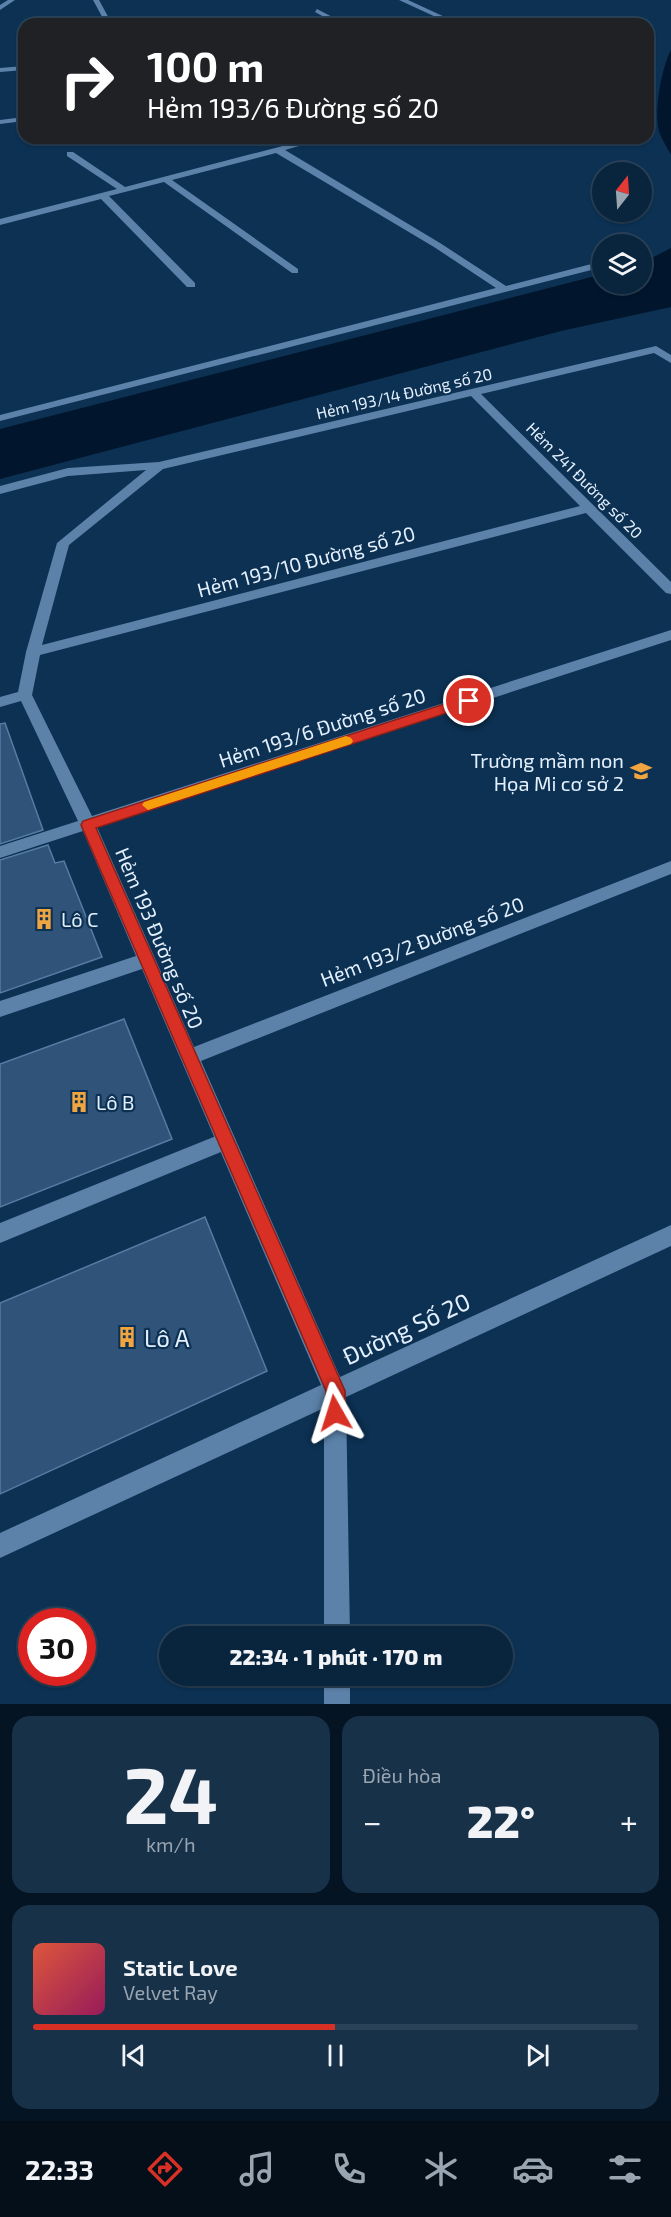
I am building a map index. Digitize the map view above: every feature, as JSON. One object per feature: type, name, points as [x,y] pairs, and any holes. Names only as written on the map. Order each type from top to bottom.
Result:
[{"type":"street","points":[[0,8],[12,0]]},
{"type":"street","points":[[96,0],[106,18]]},
{"type":"street","points":[[402,0],[443,18]]},
{"type":"street","points":[[317,11],[330,18]]},
{"type":"street","points":[[0,70],[18,68]]},
{"type":"street","points":[[0,122],[18,120]]},
{"type":"street","points":[[0,222],[300,144]]},
{"type":"street","points":[[278,150],[437,245],[504,289]]},
{"type":"street","points":[[70,154],[124,190]]},
{"type":"street","points":[[165,178],[295,271]]},
{"type":"street","points":[[103,196],[191,285]]},
{"type":"street","points":[[0,418],[592,267]]},
{"type":"street","name":"Hẻm 193/14 Đường số 20","points":[[0,490],[68,472],[159,466],[475,394],[656,349],[671,360]]},
{"type":"street","name":"Hẻm 241 Đường số 20","points":[[475,394],[671,590]]},
{"type":"street","points":[[0,702],[25,695],[33,652],[63,543],[159,466]]},
{"type":"street","name":"Hẻm 193/10 Đường số 20","points":[[33,652],[589,508]]},
{"type":"street","name":"Hẻm 193/6 Đường số 20","points":[[0,852],[671,635]]},
{"type":"street","name":"Hẻm 193 Đường số 20","points":[[25,695],[88,825],[335,1391]]},
{"type":"street","name":"Hẻm 193/2 Đường số 20","points":[[189,1057],[671,867]]},
{"type":"street","points":[[0,1009],[147,960]]},
{"type":"street","points":[[0,1233],[226,1141]]},
{"type":"street","name":"Đường Số 20","points":[[0,1546],[671,1235]]},
{"type":"street","points":[[335,1391],[337,1626]]},
{"type":"street","points":[[337,1686],[337,1704]]},
{"type":"water","points":[[671,50],[671,155],[660,134],[657,115],[661,80]]},
{"type":"water","points":[[671,248],[671,307],[561,331],[0,479],[0,429],[592,277],[592,294],[652,294],[652,258]]},
{"type":"building","points":[[5,723],[43,830],[0,844],[0,724]]},
{"type":"building","name":"Lô C","points":[[48,845],[55,863],[64,861],[102,957],[0,993],[0,860]]},
{"type":"building","name":"Lô B","points":[[124,1019],[172,1139],[0,1207],[0,1064]]},
{"type":"building","name":"Lô A","points":[[205,1217],[267,1371],[0,1494],[0,1303]]},
{"type":"slow traffic","points":[[148,805],[346,741]]},
{"type":"place","name":"Trường mầm non Họa Mi cơ sở 2","points":[[641,771]]},
{"type":"place","name":"Lô C","points":[[44,919]]},
{"type":"place","name":"Lô B","points":[[79,1102]]},
{"type":"place","name":"Lô A","points":[[127,1337]]},
{"type":"route","points":[[335,1413],[335,1391],[88,825],[469,701]]}]
